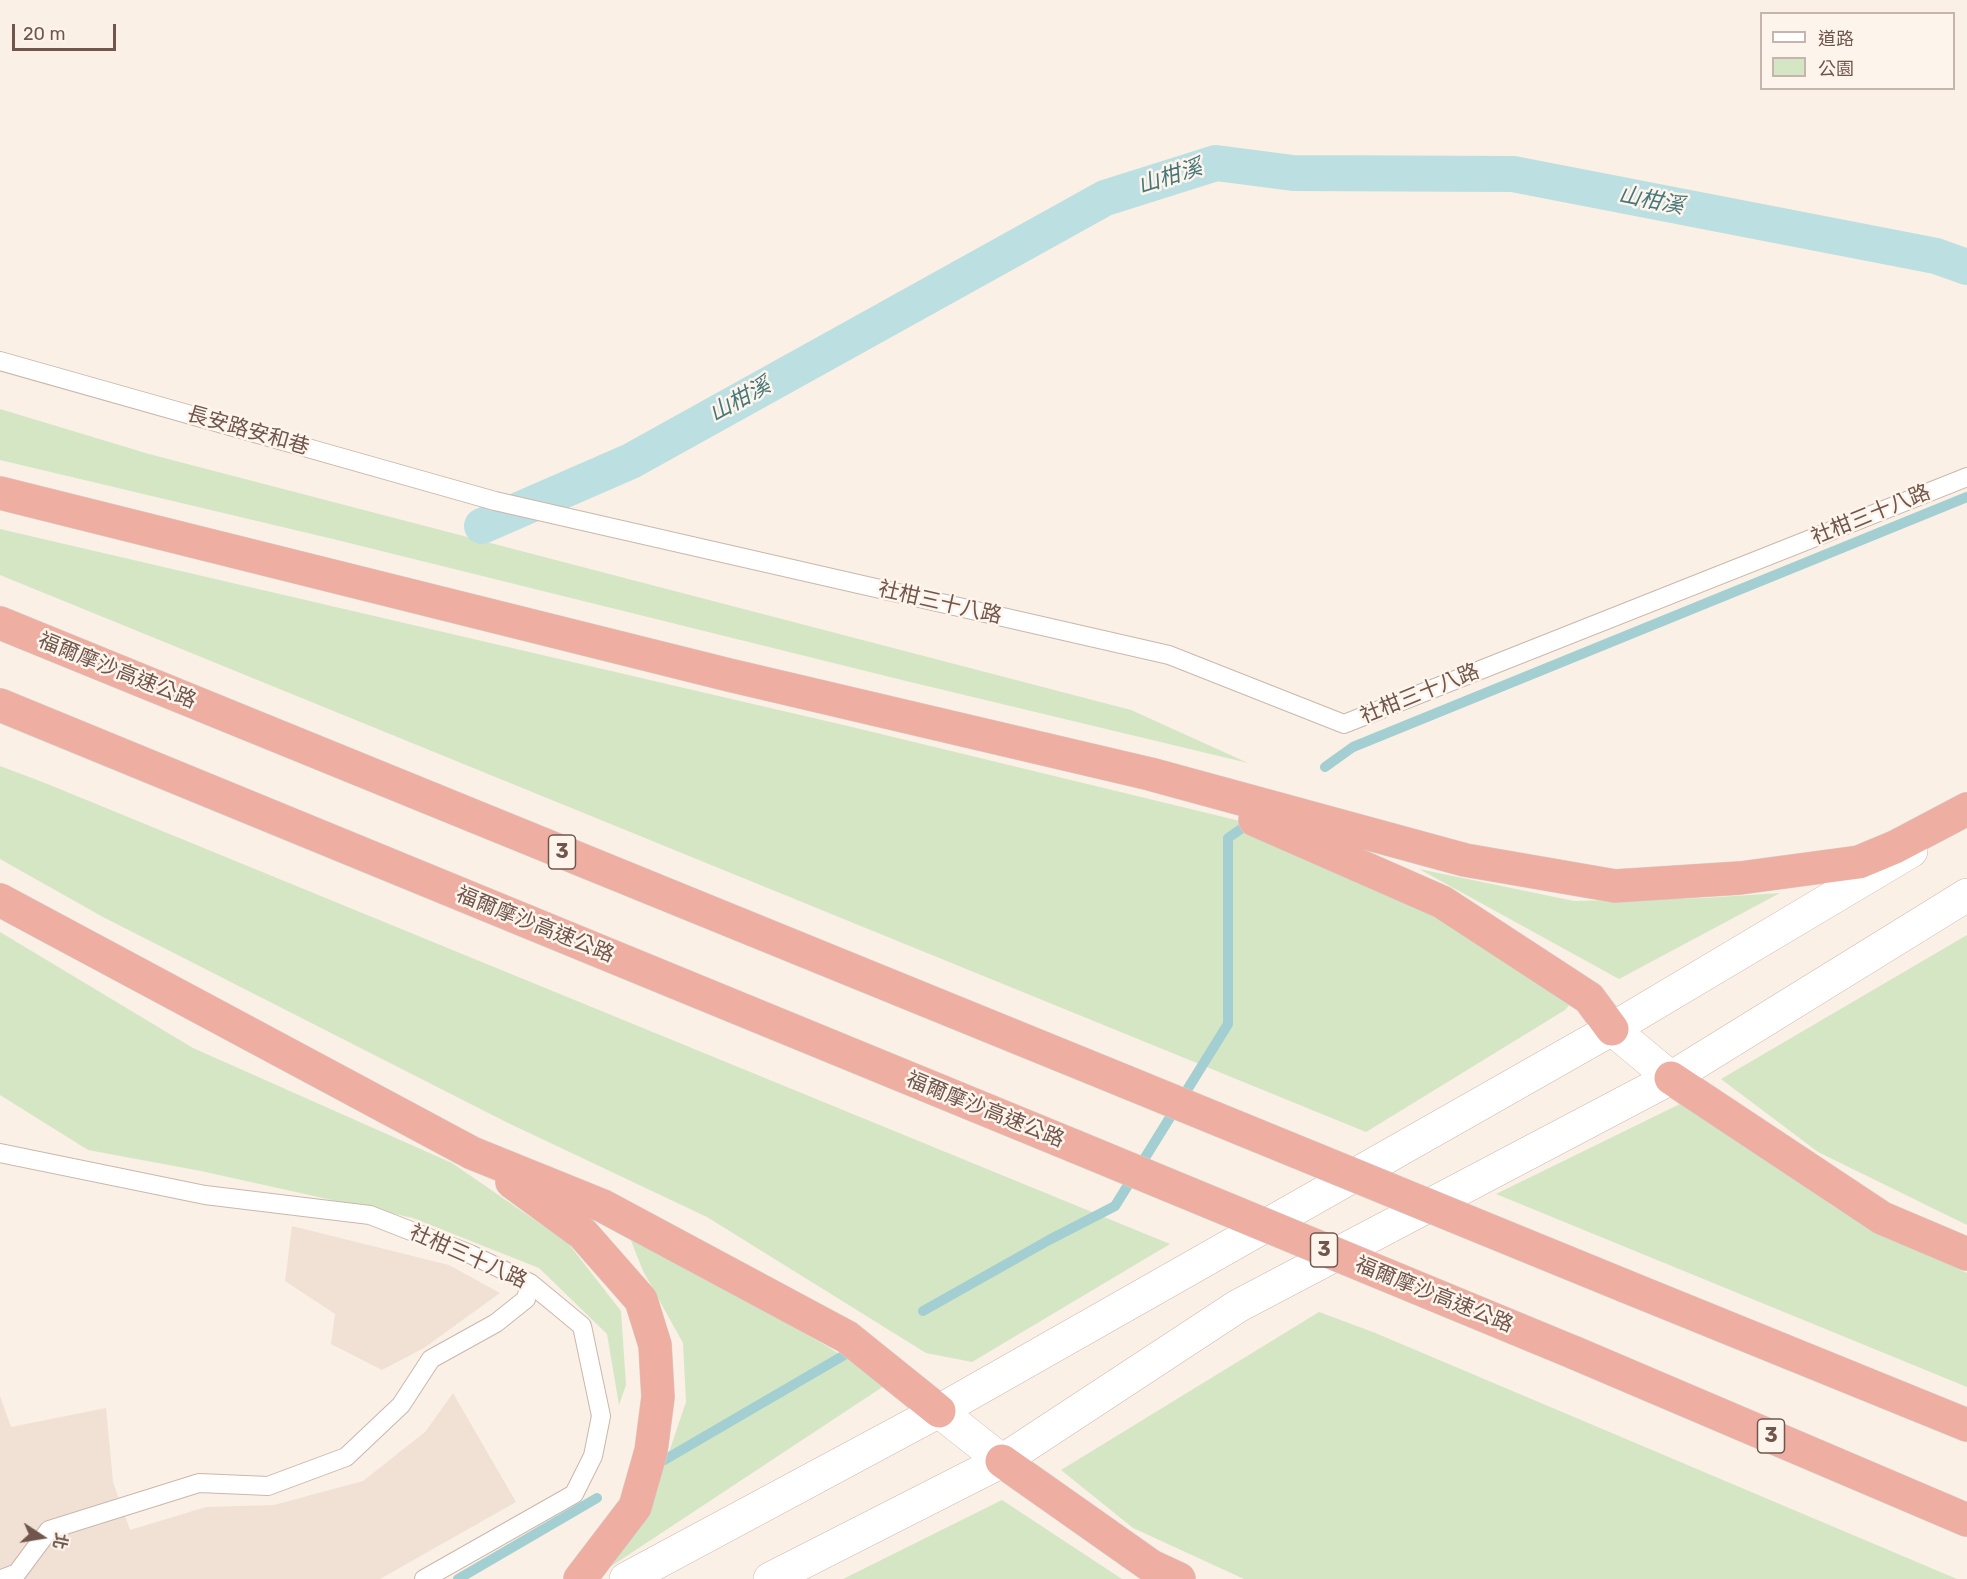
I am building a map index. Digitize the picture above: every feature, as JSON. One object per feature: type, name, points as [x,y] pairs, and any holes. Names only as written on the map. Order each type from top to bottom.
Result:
[{"type":"highway","points":[[0,493],[729,675],[1150,774],[1465,860],[1615,886],[1740,878],[1859,862],[1895,847],[1967,809]]},
{"type":"highway","name":"福爾摩沙高速公路","points":[[0,623],[1967,1425]]},
{"type":"highway","name":"福爾摩沙高速公路","points":[[0,705],[1575,1353],[1967,1520]]},
{"type":"highway","points":[[1150,774],[1443,902],[1588,998],[1612,1029]]},
{"type":"highway","points":[[0,900],[472,1153],[603,1206],[847,1337],[939,1411]]},
{"type":"highway","points":[[1671,1078],[1882,1218],[1967,1254]]},
{"type":"highway","points":[[472,1153],[583,1234],[641,1300],[655,1345],[658,1398],[651,1451],[635,1507],[580,1579]]},
{"type":"highway","points":[[1002,1461],[1151,1566],[1179,1579]]},
{"type":"main road","points":[[626,1579],[939,1411],[1612,1029],[1967,818]]},
{"type":"main road","points":[[770,1579],[1002,1461],[1238,1306],[1671,1078],[1967,895]]},
{"type":"main road","points":[[1612,1029],[1671,1078]]},
{"type":"main road","points":[[939,1411],[1002,1461]]},
{"type":"lane","name":"長安路安和巷","points":[[0,361],[495,501],[717,553]]},
{"type":"lane","name":"社柑三十八路","points":[[717,553],[1169,655],[1344,724],[1967,477]]},
{"type":"lane","name":"社柑三十八路","points":[[0,1153],[205,1195],[370,1215],[471,1254],[530,1283],[582,1326],[601,1416],[593,1456],[574,1494],[424,1579]]},
{"type":"lane","points":[[2,1579],[17,1573],[49,1530],[199,1483],[268,1485],[346,1457],[401,1405],[431,1359],[496,1323],[526,1299],[530,1283]]},
{"type":"shaded area","points":[[292,1226],[449,1265],[500,1293],[424,1348],[382,1370],[331,1344],[335,1314],[285,1281]]},
{"type":"shaded area","points":[[453,1393],[516,1502],[380,1579],[0,1579],[0,1396],[11,1427],[106,1408],[113,1482],[130,1530],[206,1507],[274,1505],[363,1481],[425,1432]]},
{"type":"green space","points":[[0,409],[149,454],[1131,710],[1248,763],[0,460]]},
{"type":"green space","points":[[0,529],[852,727],[1240,821],[1411,898],[1572,1002],[1565,1010],[1366,1132],[0,575]]},
{"type":"green space","points":[[0,766],[1170,1244],[972,1362],[926,1353],[707,1217],[506,1122],[103,917],[0,859]]},
{"type":"green space","points":[[1419,869],[1574,901],[1704,898],[1780,893],[1619,979]]},
{"type":"green space","points":[[0,932],[193,1048],[452,1163],[568,1243],[621,1311],[626,1385],[619,1405],[607,1334],[539,1268],[413,1218],[201,1171],[88,1150],[0,1095]]},
{"type":"green space","points":[[1967,935],[1967,1225],[1818,1152],[1721,1079]]},
{"type":"green space","points":[[1686,1101],[1834,1207],[1967,1273],[1967,1387],[1496,1194]]},
{"type":"green space","points":[[628,1233],[825,1345],[887,1384],[610,1567],[664,1467],[686,1402],[683,1343],[643,1271]]},
{"type":"green space","points":[[1319,1312],[1373,1332],[1957,1579],[1244,1579],[1133,1528],[1061,1470]]},
{"type":"green space","points":[[1002,1500],[1122,1579],[843,1579]]},
{"type":"waterway","name":"山柑溪","points":[[482,526],[631,461],[1105,198],[1216,163],[1293,173],[1513,174],[1936,256],[1967,267]]},
{"type":"waterway","points":[[1325,767],[1353,747],[1967,497]]},
{"type":"waterway","points":[[923,1311],[1049,1240],[1115,1206],[1228,1024],[1228,838],[1251,822]]},
{"type":"waterway","points":[[654,1466],[853,1350]]},
{"type":"waterway","points":[[458,1579],[597,1498]]}]
